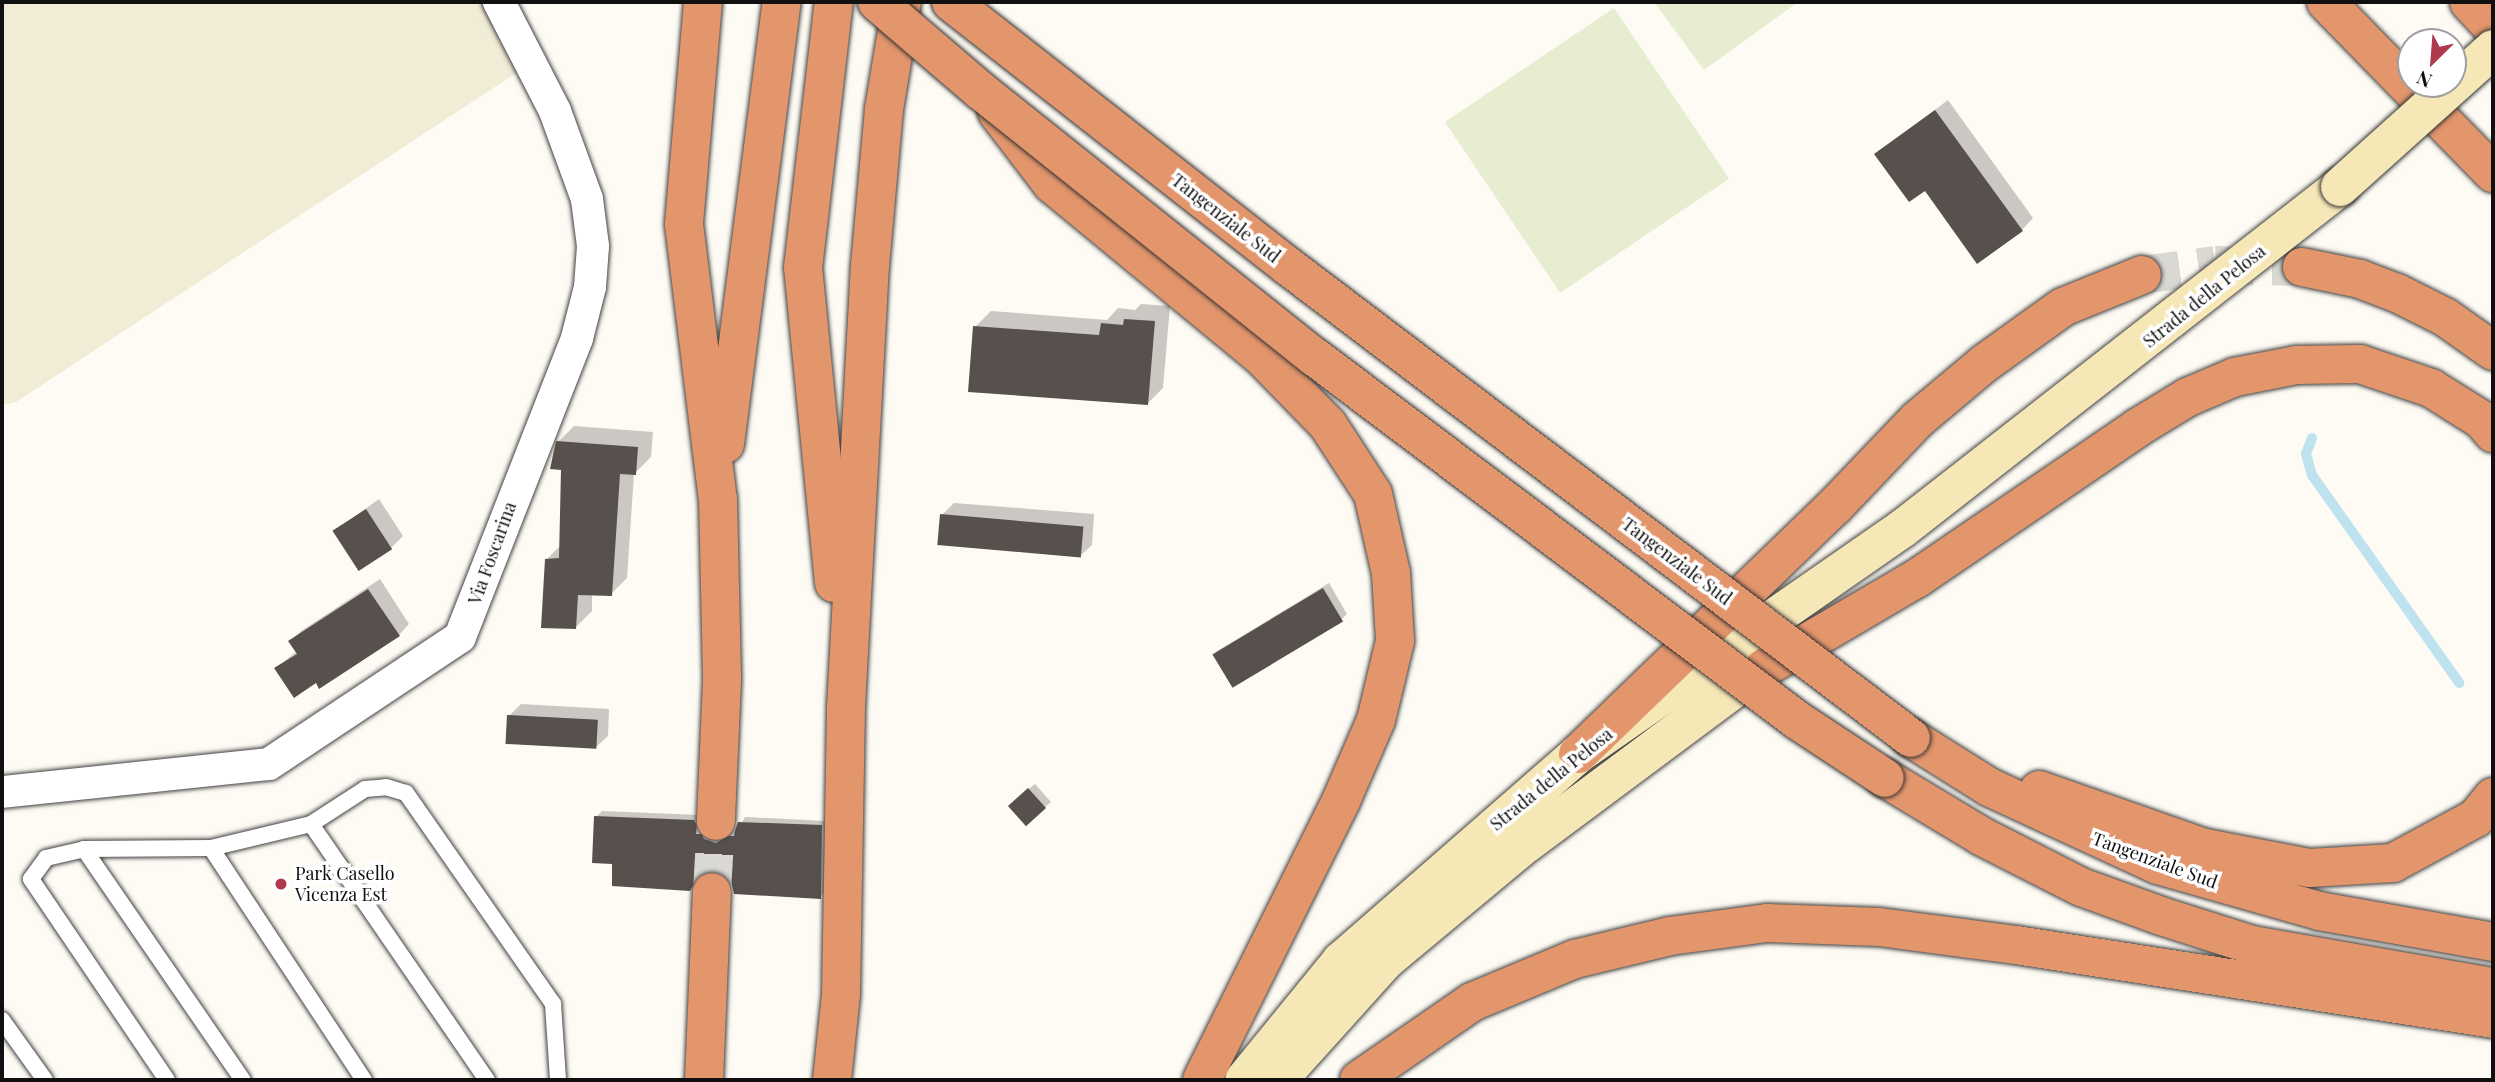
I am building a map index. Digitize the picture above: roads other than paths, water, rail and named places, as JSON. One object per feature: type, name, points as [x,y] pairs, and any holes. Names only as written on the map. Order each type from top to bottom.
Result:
[{"type":"highway","points":[[703,2],[684,224],[718,499],[722,681],[716,821]]},
{"type":"highway","points":[[718,499],[782,2]]},
{"type":"highway","points":[[834,2],[803,268],[846,707]]},
{"type":"highway","points":[[877,2],[981,91],[1316,358],[1797,720],[1885,778],[1981,836],[2081,887],[2161,916],[2252,945],[2493,987]]},
{"type":"highway","points":[[832,1080],[841,995],[846,707],[877,177],[902,2]]},
{"type":"highway","name":"Tangenziale Sud","points":[[951,2],[1289,267],[1911,738],[1989,787],[2158,865],[2319,911],[2493,942]]},
{"type":"highway","points":[[2326,2],[2493,171]]},
{"type":"highway","points":[[2340,2],[2397,64]]},
{"type":"highway","points":[[2469,2],[2493,28]]},
{"type":"highway","points":[[981,91],[1052,184],[1261,356],[1328,425],[1373,494],[1391,573],[1395,641],[1376,720],[1341,801],[1202,1080]]},
{"type":"highway","points":[[2428,98],[2493,171]]},
{"type":"highway","points":[[2302,267],[2360,279],[2397,293],[2445,317],[2493,351]]},
{"type":"highway","points":[[1578,754],[1946,396],[2063,307],[2142,275]]},
{"type":"highway","points":[[1764,668],[1916,579],[2137,428],[2188,397],[2235,377],[2297,365],[2360,364],[2431,388],[2482,420],[2493,433]]},
{"type":"highway","points":[[1989,787],[2020,786],[2062,795],[2125,823],[2205,848],[2310,868],[2393,863],[2476,818],[2493,797]]},
{"type":"highway","points":[[704,1080],[712,892]]},
{"type":"highway","points":[[1359,1080],[1472,1002],[1575,959],[1670,936],[1767,923],[1880,927],[2016,944],[2493,1019]]},
{"type":"street","name":"Via Foscarina","points":[[2,792],[269,764],[460,637],[577,338],[590,287],[593,246],[587,200],[555,111],[499,2]]},
{"type":"street","name":"Strada della Pelosa","points":[[1244,1080],[1341,961],[1431,878],[1578,754],[1902,529],[2340,187],[2493,49]]},
{"type":"street","name":"Strada della Pelosa","points":[[1764,668],[1839,598],[1902,529]]},
{"type":"street","points":[[1278,1080],[1385,961],[1518,850],[1764,668]]},
{"type":"lane","points":[[167,1080],[31,879],[46,858],[84,849],[211,848],[311,824],[365,789],[386,787],[406,793],[553,1004],[558,1080]]},
{"type":"lane","points":[[311,824],[487,1080]]},
{"type":"lane","points":[[211,848],[364,1080]]},
{"type":"lane","points":[[84,849],[243,1080]]},
{"type":"lane","points":[[2,1020],[45,1080]]},
{"type":"waterway","points":[[2312,438],[2306,454],[2312,475],[2459,683]]},
{"type":"tunnel","points":[[2142,275],[2215,265],[2302,267]]},
{"type":"tunnel","points":[[712,892],[716,821]]},
{"type":"place","name":"Park Casello Vicenza Est","points":[[281,884]]}]
